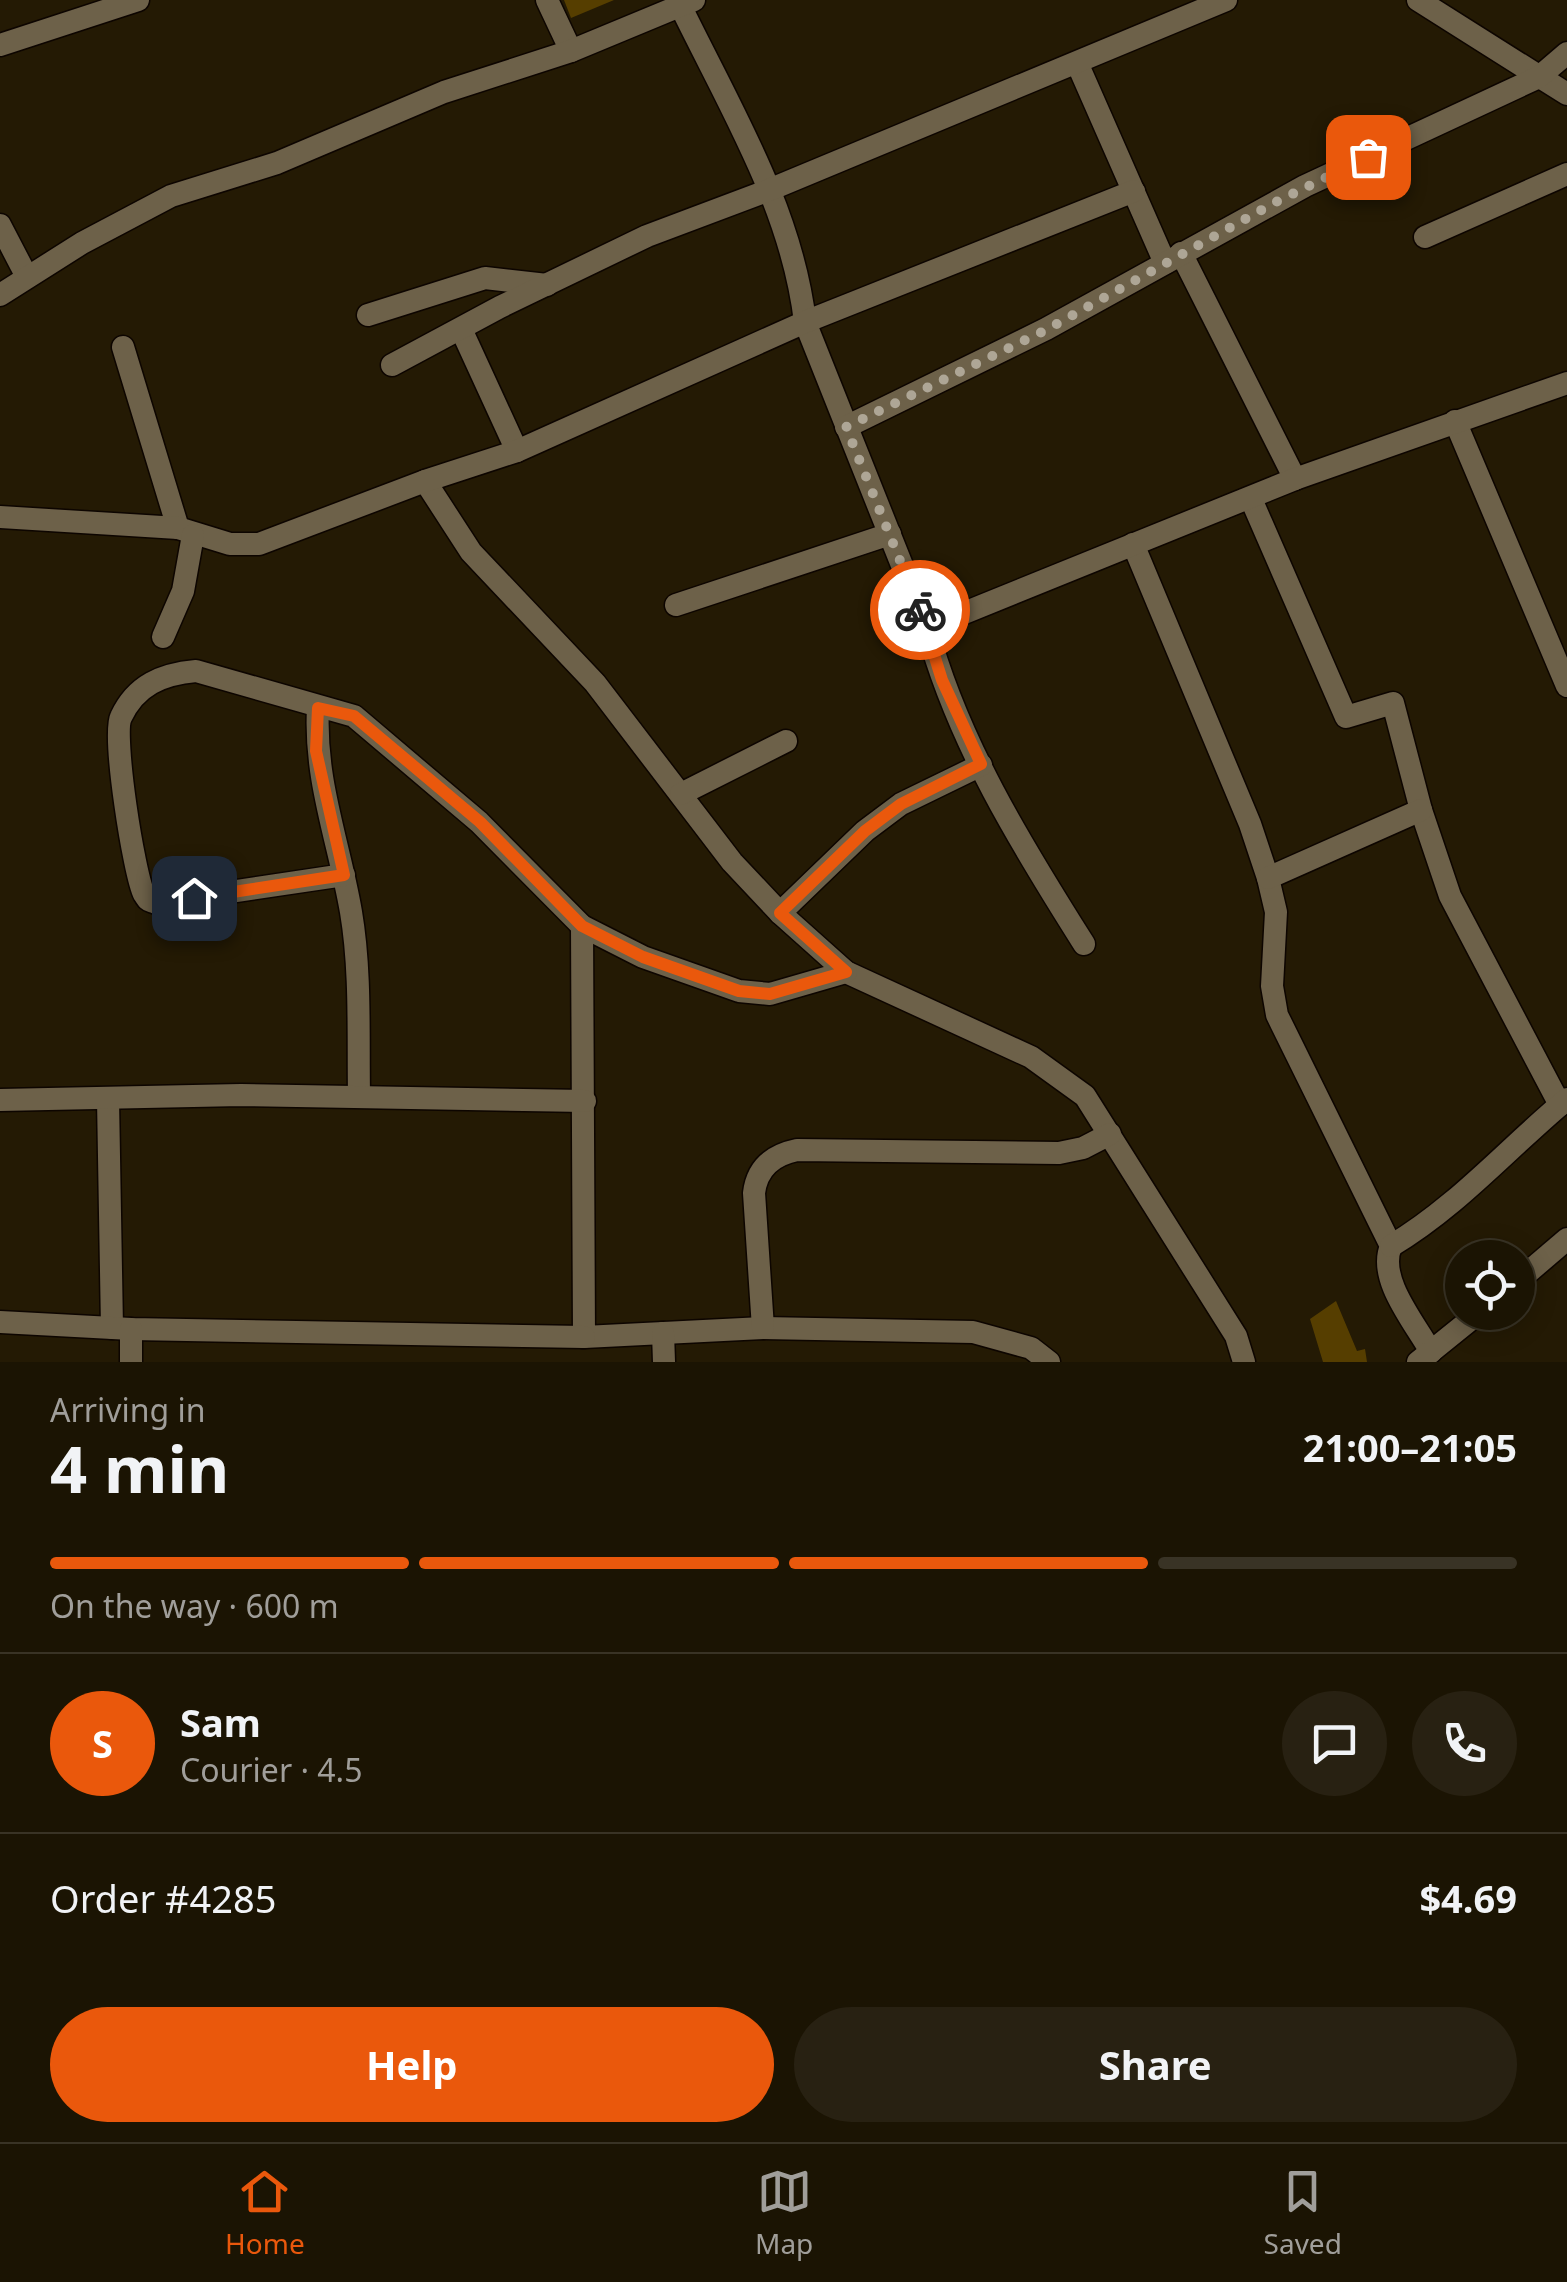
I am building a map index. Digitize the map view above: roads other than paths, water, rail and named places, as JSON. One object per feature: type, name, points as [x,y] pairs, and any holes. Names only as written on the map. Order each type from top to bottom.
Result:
[{"type":"street","points":[[0,45],[138,0]]},
{"type":"street","points":[[547,0],[571,50]]},
{"type":"street","points":[[392,365],[647,236],[770,190],[1226,0]]},
{"type":"street","points":[[1418,0],[1567,94]]},
{"type":"street","points":[[0,295],[82,242],[171,196],[276,164],[444,92],[571,50],[688,3],[770,190],[800,279],[805,322],[927,628],[942,680],[981,764],[1084,944]]},
{"type":"street","points":[[846,427],[1046,330],[1305,186],[1540,77],[1567,53]]},
{"type":"street","points":[[1078,64],[1134,191],[1295,479]]},
{"type":"street","points":[[1425,237],[1567,174]]},
{"type":"street","points":[[0,517],[40,516],[185,531],[230,544],[259,544],[425,480],[516,451],[805,322],[1134,191]]},
{"type":"street","points":[[0,226],[27,277]]},
{"type":"street","points":[[368,315],[486,278],[547,285]]},
{"type":"street","points":[[462,330],[516,451]]},
{"type":"street","points":[[123,347],[185,531],[182,591],[163,637]]},
{"type":"street","points":[[927,628],[1295,479],[1567,383]]},
{"type":"street","points":[[1454,421],[1567,686]]},
{"type":"street","points":[[425,480],[470,552],[595,683],[732,862],[780,913],[846,972],[1030,1058],[1063,1077],[1085,1096],[1236,1336],[1244,1362]]},
{"type":"street","points":[[1251,498],[1346,717],[1393,703],[1420,810],[1450,896],[1563,1102],[1469,1190],[1426,1225],[1391,1246],[1385,1260],[1388,1275],[1424,1357],[1458,1330]]},
{"type":"street","points":[[676,605],[890,534]]},
{"type":"street","points":[[1133,544],[1250,824],[1268,878],[1276,912],[1272,986],[1277,1015],[1391,1246]]},
{"type":"street","points":[[344,875],[156,903],[148,900],[142,890],[128,819],[118,720],[137,693],[170,673],[196,671],[354,716],[480,822],[582,926],[643,957],[739,991],[770,994],[846,972]]},
{"type":"street","points":[[318,708],[316,751],[352,916],[359,1095]]},
{"type":"street","points":[[680,794],[786,741]]},
{"type":"street","points":[[780,913],[865,831],[901,804],[981,764]]},
{"type":"street","points":[[1268,878],[1420,810]]},
{"type":"street","points":[[582,926],[584,1337]]},
{"type":"street","points":[[0,1100],[359,1095],[585,1101]]},
{"type":"street","points":[[108,1099],[121,1329],[131,1362]]},
{"type":"street","points":[[763,1328],[754,1193],[758,1176],[773,1159],[796,1150],[1058,1152],[1083,1148],[1110,1134]]},
{"type":"street","points":[[1535,1266],[1567,1239]]},
{"type":"street","points":[[0,1322],[121,1329],[584,1337],[763,1328],[972,1332],[1030,1348],[1049,1362]]},
{"type":"street","points":[[663,1332],[664,1362]]}]
